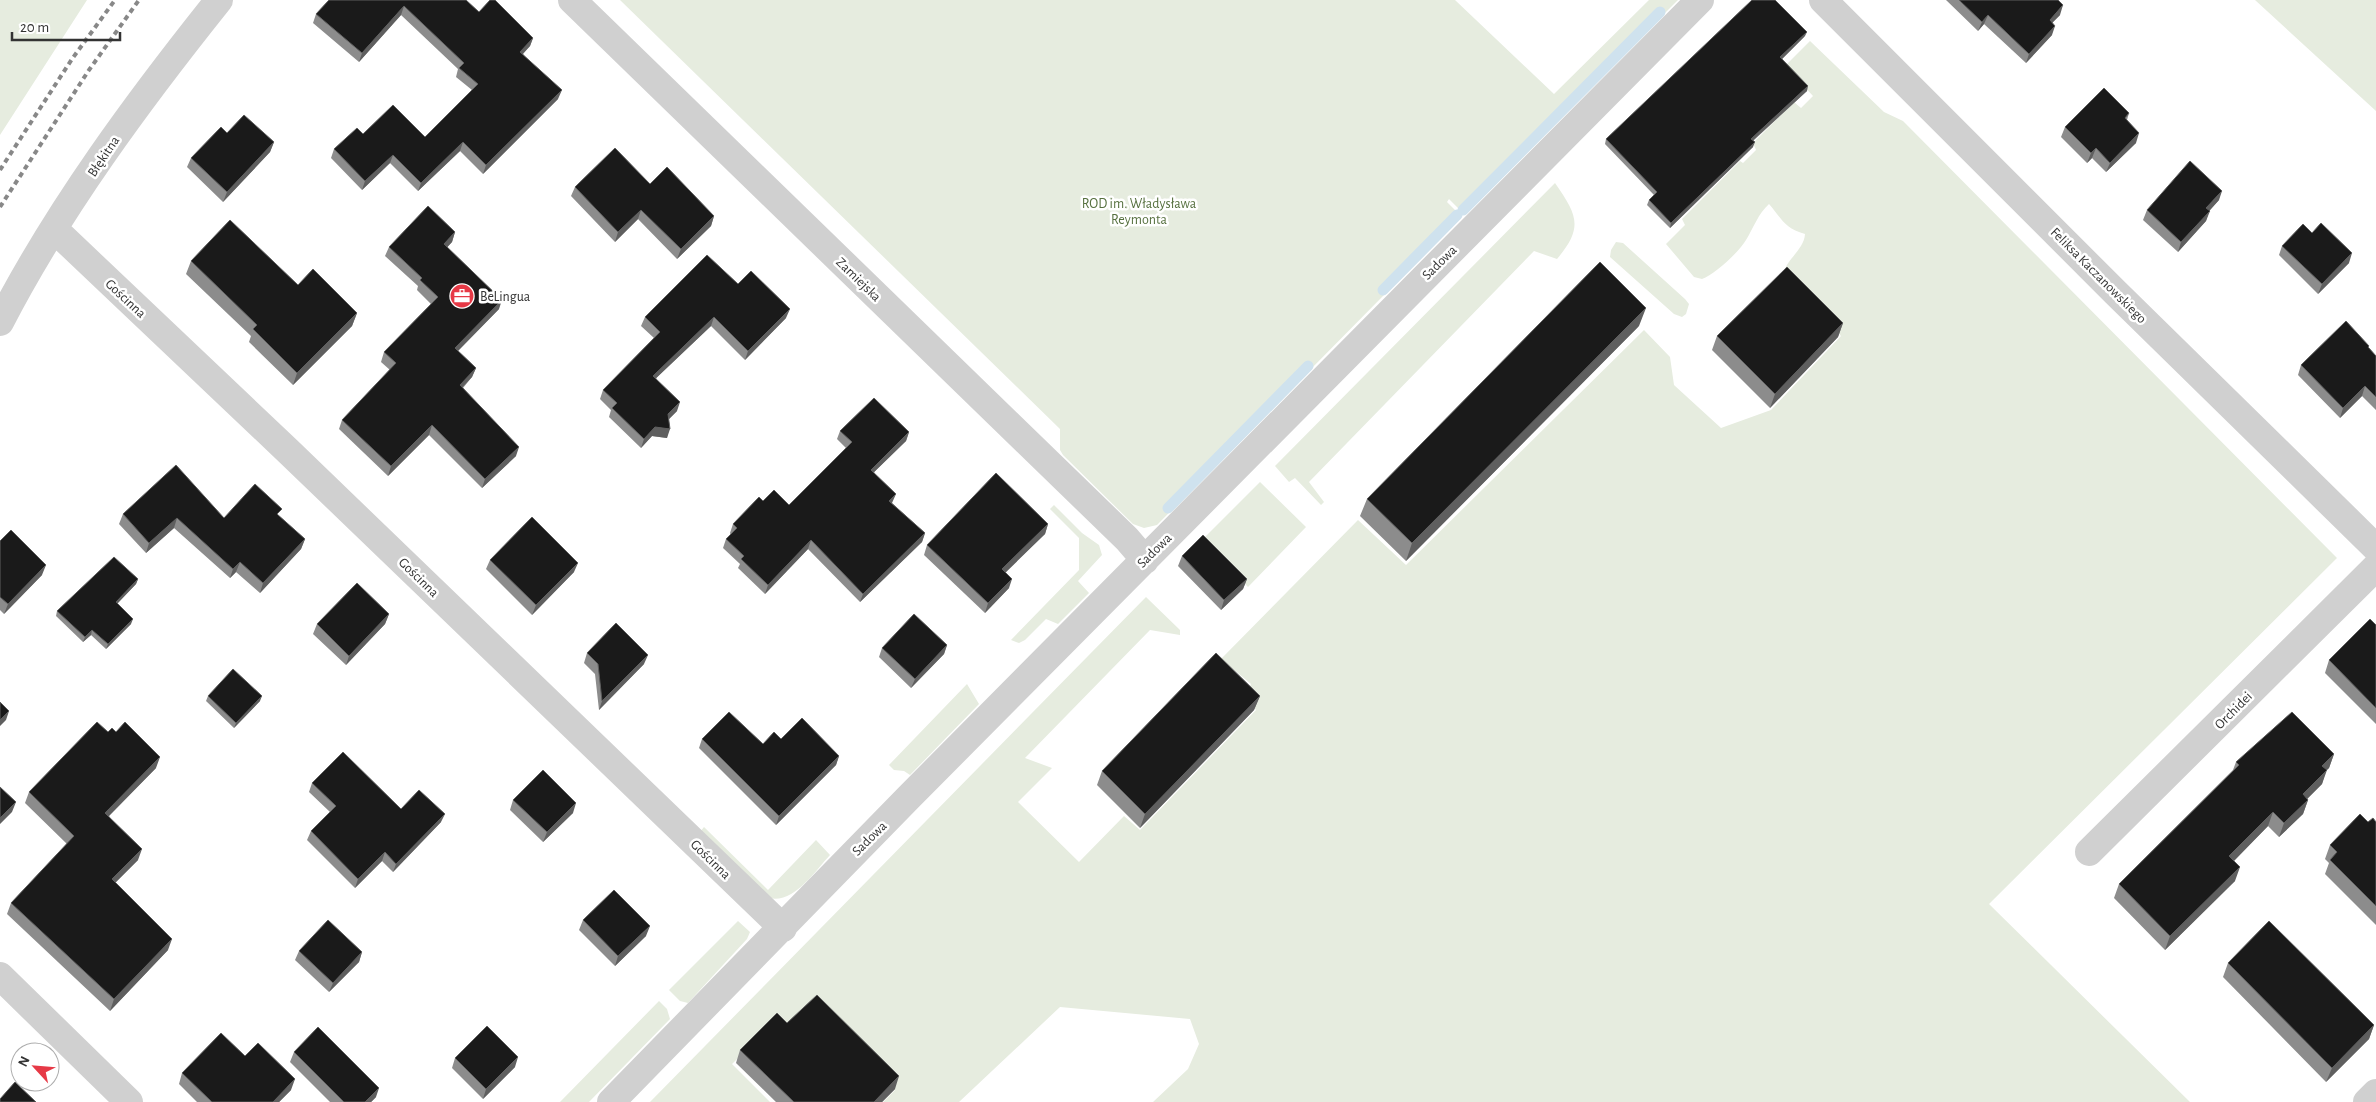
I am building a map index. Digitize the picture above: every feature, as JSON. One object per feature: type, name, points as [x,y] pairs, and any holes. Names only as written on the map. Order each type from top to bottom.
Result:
[{"type":"street","name":"Błękitna","points":[[0,322],[54,229],[133,111],[219,0]]},
{"type":"street","name":"Zamiejska","points":[[572,0],[1127,539],[1145,560]]},
{"type":"street","name":"Sadowa","points":[[611,1102],[1700,0]]},
{"type":"street","name":"Feliksa Kaczanowskiego","points":[[1823,0],[2116,293],[2376,548]]},
{"type":"street","name":"Gościnna","points":[[54,229],[288,451],[783,928]]},
{"type":"street","name":"Orchidei","points":[[2089,852],[2376,567]]},
{"type":"street","points":[[0,976],[128,1102]]},
{"type":"street","points":[[2367,1102],[2376,1093]]},
{"type":"green space","points":[[0,0],[87,0],[0,135]]},
{"type":"green space","name":"ROD im. Władysława Reymonta","points":[[620,0],[1455,0],[1554,94],[1649,0],[1678,0],[1467,211],[1462,212],[1449,199],[1447,202],[1460,215],[1459,219],[1157,525],[1144,528],[1133,524],[1063,455],[1060,450],[1060,429]]},
{"type":"green space","points":[[2255,0],[2376,0],[2376,111]]},
{"type":"green space","points":[[1810,41],[1884,112],[1903,121],[2337,558],[1989,904],[2190,1102],[1153,1102],[1188,1069],[1199,1044],[1190,1019],[1060,1007],[959,1102],[883,1102],[895,1090],[873,1063],[880,1102],[772,1025],[732,1064],[770,1102],[650,1102],[1146,597],[1180,630],[1180,635],[1150,630],[1025,758],[1052,768],[1018,802],[1079,862],[1124,816],[1140,830],[1256,710],[1245,696],[1251,684],[1221,659],[1358,520],[1406,565],[1644,330],[1670,357],[1674,385],[1721,428],[1771,410],[1841,336],[1783,275],[1788,264],[1802,245],[1805,234],[1788,226],[1769,204],[1738,250],[1720,268],[1702,279],[1694,277],[1666,244],[1685,225],[1682,219],[1740,161],[1743,163],[1756,150],[1753,143],[1794,102],[1801,108],[1813,96],[1785,66]]},
{"type":"green space","points":[[1555,183],[1568,204],[1574,221],[1571,238],[1557,259],[1534,251],[1309,482],[1324,502],[1321,505],[1295,478],[1289,482],[1275,466]]},
{"type":"green space","points":[[1616,242],[1623,243],[1685,299],[1689,304],[1686,314],[1682,317],[1674,314],[1610,257],[1611,250]]},
{"type":"green space","points":[[1260,482],[1306,527],[1248,587],[1202,540]]},
{"type":"green space","points":[[1054,505],[1082,533],[1099,545],[1102,555],[1078,581],[1089,593],[1058,624],[1046,619],[1025,640],[1019,643],[1011,640],[1079,570],[1079,538],[1050,509]]},
{"type":"green space","points":[[967,684],[979,704],[910,775],[904,771],[894,770],[889,765]]},
{"type":"green space","points":[[704,827],[768,890],[816,840],[830,855],[811,877],[795,891],[778,899],[769,898],[700,832]]},
{"type":"green space","points":[[738,921],[750,932],[747,939],[688,1003],[680,1001],[669,990]]},
{"type":"green space","points":[[659,1001],[667,1009],[670,1019],[589,1102],[560,1102]]},
{"type":"building","points":[[329,0],[466,0],[479,12],[490,0],[495,0],[533,38],[520,52],[562,90],[486,165],[463,142],[421,183],[393,155],[365,181],[334,149],[357,128],[363,134],[393,105],[425,137],[478,84],[459,68],[464,63],[404,6],[362,53],[316,14]]},
{"type":"building","points":[[1752,0],[1775,0],[1807,32],[1780,57],[1808,86],[1751,139],[1755,142],[1671,223],[1649,200],[1657,192],[1606,139]]},
{"type":"building","points":[[1959,0],[2058,0],[2063,5],[2050,20],[2055,26],[2029,54],[1988,15],[1982,22]]},
{"type":"building","points":[[2104,88],[2129,113],[2125,118],[2139,133],[2110,163],[2096,148],[2091,153],[2065,127]]},
{"type":"building","points":[[244,115],[274,142],[227,192],[191,158],[221,127],[227,133]]},
{"type":"building","points":[[615,148],[650,184],[667,167],[714,216],[681,249],[641,210],[618,232],[575,187]]},
{"type":"building","points":[[2190,161],[2222,191],[2206,208],[2210,211],[2181,242],[2147,210]]},
{"type":"building","points":[[428,206],[455,232],[444,244],[502,300],[455,348],[476,368],[460,385],[519,447],[485,479],[432,425],[391,466],[342,420],[396,363],[384,352],[438,297],[420,280],[422,278],[389,247]]},
{"type":"building","points":[[230,220],[298,285],[313,269],[357,313],[297,373],[253,329],[257,325],[191,261]]},
{"type":"building","points":[[2321,223],[2352,253],[2322,284],[2282,246],[2303,224],[2312,233]]},
{"type":"building","points":[[707,255],[738,284],[751,271],[790,309],[748,351],[714,317],[653,376],[680,402],[668,414],[670,429],[655,427],[644,439],[612,408],[617,403],[603,390],[660,332],[645,317]]},
{"type":"building","points":[[1600,262],[1646,308],[1412,543],[1367,499]]},
{"type":"building","points":[[1787,267],[1843,323],[1775,394],[1717,336]]},
{"type":"building","points":[[2346,321],[2376,356],[2376,397],[2365,386],[2343,408],[2301,365]]},
{"type":"building","points":[[874,398],[909,432],[871,470],[896,494],[889,501],[925,533],[863,594],[811,540],[768,585],[741,559],[744,556],[726,539],[737,528],[733,524],[759,497],[763,501],[774,490],[789,505],[852,442],[840,431]]},
{"type":"building","points":[[176,465],[224,518],[255,484],[282,509],[277,514],[305,539],[263,583],[240,562],[233,569],[177,518],[149,543],[123,514]]},
{"type":"building","points":[[996,473],[1048,524],[1002,569],[1012,579],[988,603],[927,545]]},
{"type":"building","points":[[532,517],[578,563],[536,605],[490,560]]},
{"type":"building","points":[[11,530],[46,565],[8,604],[0,597],[0,541]]},
{"type":"building","points":[[1203,535],[1247,579],[1224,600],[1182,556]]},
{"type":"building","points":[[114,557],[138,579],[116,602],[133,619],[108,644],[92,630],[85,637],[57,611]]},
{"type":"building","points":[[357,583],[389,614],[349,656],[317,624]]},
{"type":"building","points":[[914,614],[947,645],[915,679],[882,648]]},
{"type":"building","points":[[2370,619],[2376,625],[2376,708],[2329,660]]},
{"type":"building","points":[[616,623],[648,655],[602,701],[598,664],[587,653]]},
{"type":"building","points":[[1216,653],[1260,696],[1145,814],[1102,771]]},
{"type":"building","points":[[233,669],[262,696],[236,723],[208,696]]},
{"type":"building","points":[[0,702],[9,711],[0,720]]},
{"type":"building","points":[[729,712],[763,744],[774,732],[781,739],[802,718],[839,756],[779,816],[702,739]]},
{"type":"building","points":[[2292,712],[2334,754],[2322,766],[2327,770],[2303,794],[2308,800],[2284,823],[2273,812],[2229,856],[2240,867],[2170,936],[2119,884],[2239,765],[2236,762]]},
{"type":"building","points":[[97,722],[108,732],[112,728],[116,732],[125,722],[160,757],[105,813],[142,849],[112,879],[172,939],[114,999],[11,903],[74,836],[29,792]]},
{"type":"building","points":[[343,752],[401,809],[419,790],[445,814],[396,864],[385,852],[358,879],[311,831],[336,806],[312,783]]},
{"type":"building","points":[[543,770],[576,803],[547,832],[513,800]]},
{"type":"building","points":[[0,787],[16,802],[0,818]]},
{"type":"building","points":[[2360,814],[2368,822],[2373,818],[2376,822],[2376,906],[2330,860],[2337,852],[2330,845]]},
{"type":"building","points":[[614,890],[650,926],[618,956],[583,920]]},
{"type":"building","points":[[328,920],[362,952],[333,983],[299,951]]},
{"type":"building","points":[[2269,921],[2374,1025],[2332,1068],[2228,963]]},
{"type":"building","points":[[817,995],[899,1076],[874,1102],[794,1102],[740,1050],[777,1013],[787,1023]]},
{"type":"building","points":[[487,1026],[518,1057],[486,1089],[455,1058]]},
{"type":"building","points":[[318,1027],[379,1088],[365,1102],[344,1102],[294,1052]]},
{"type":"building","points":[[221,1033],[245,1056],[258,1043],[295,1079],[273,1102],[212,1102],[182,1073]]},
{"type":"building","points":[[10,1088],[10,1092],[26,1092],[36,1102],[0,1102],[0,1099]]},
{"type":"waterway","points":[[1463,210],[1660,12]]},
{"type":"waterway","points":[[1383,290],[1457,215]]},
{"type":"waterway","points":[[1168,508],[1308,366]]},
{"type":"railway","points":[[0,170],[72,59],[115,0]]},
{"type":"railway","points":[[0,207],[89,70],[139,0]]},
{"type":"place","name":"BeLingua","points":[[462,296]]}]
